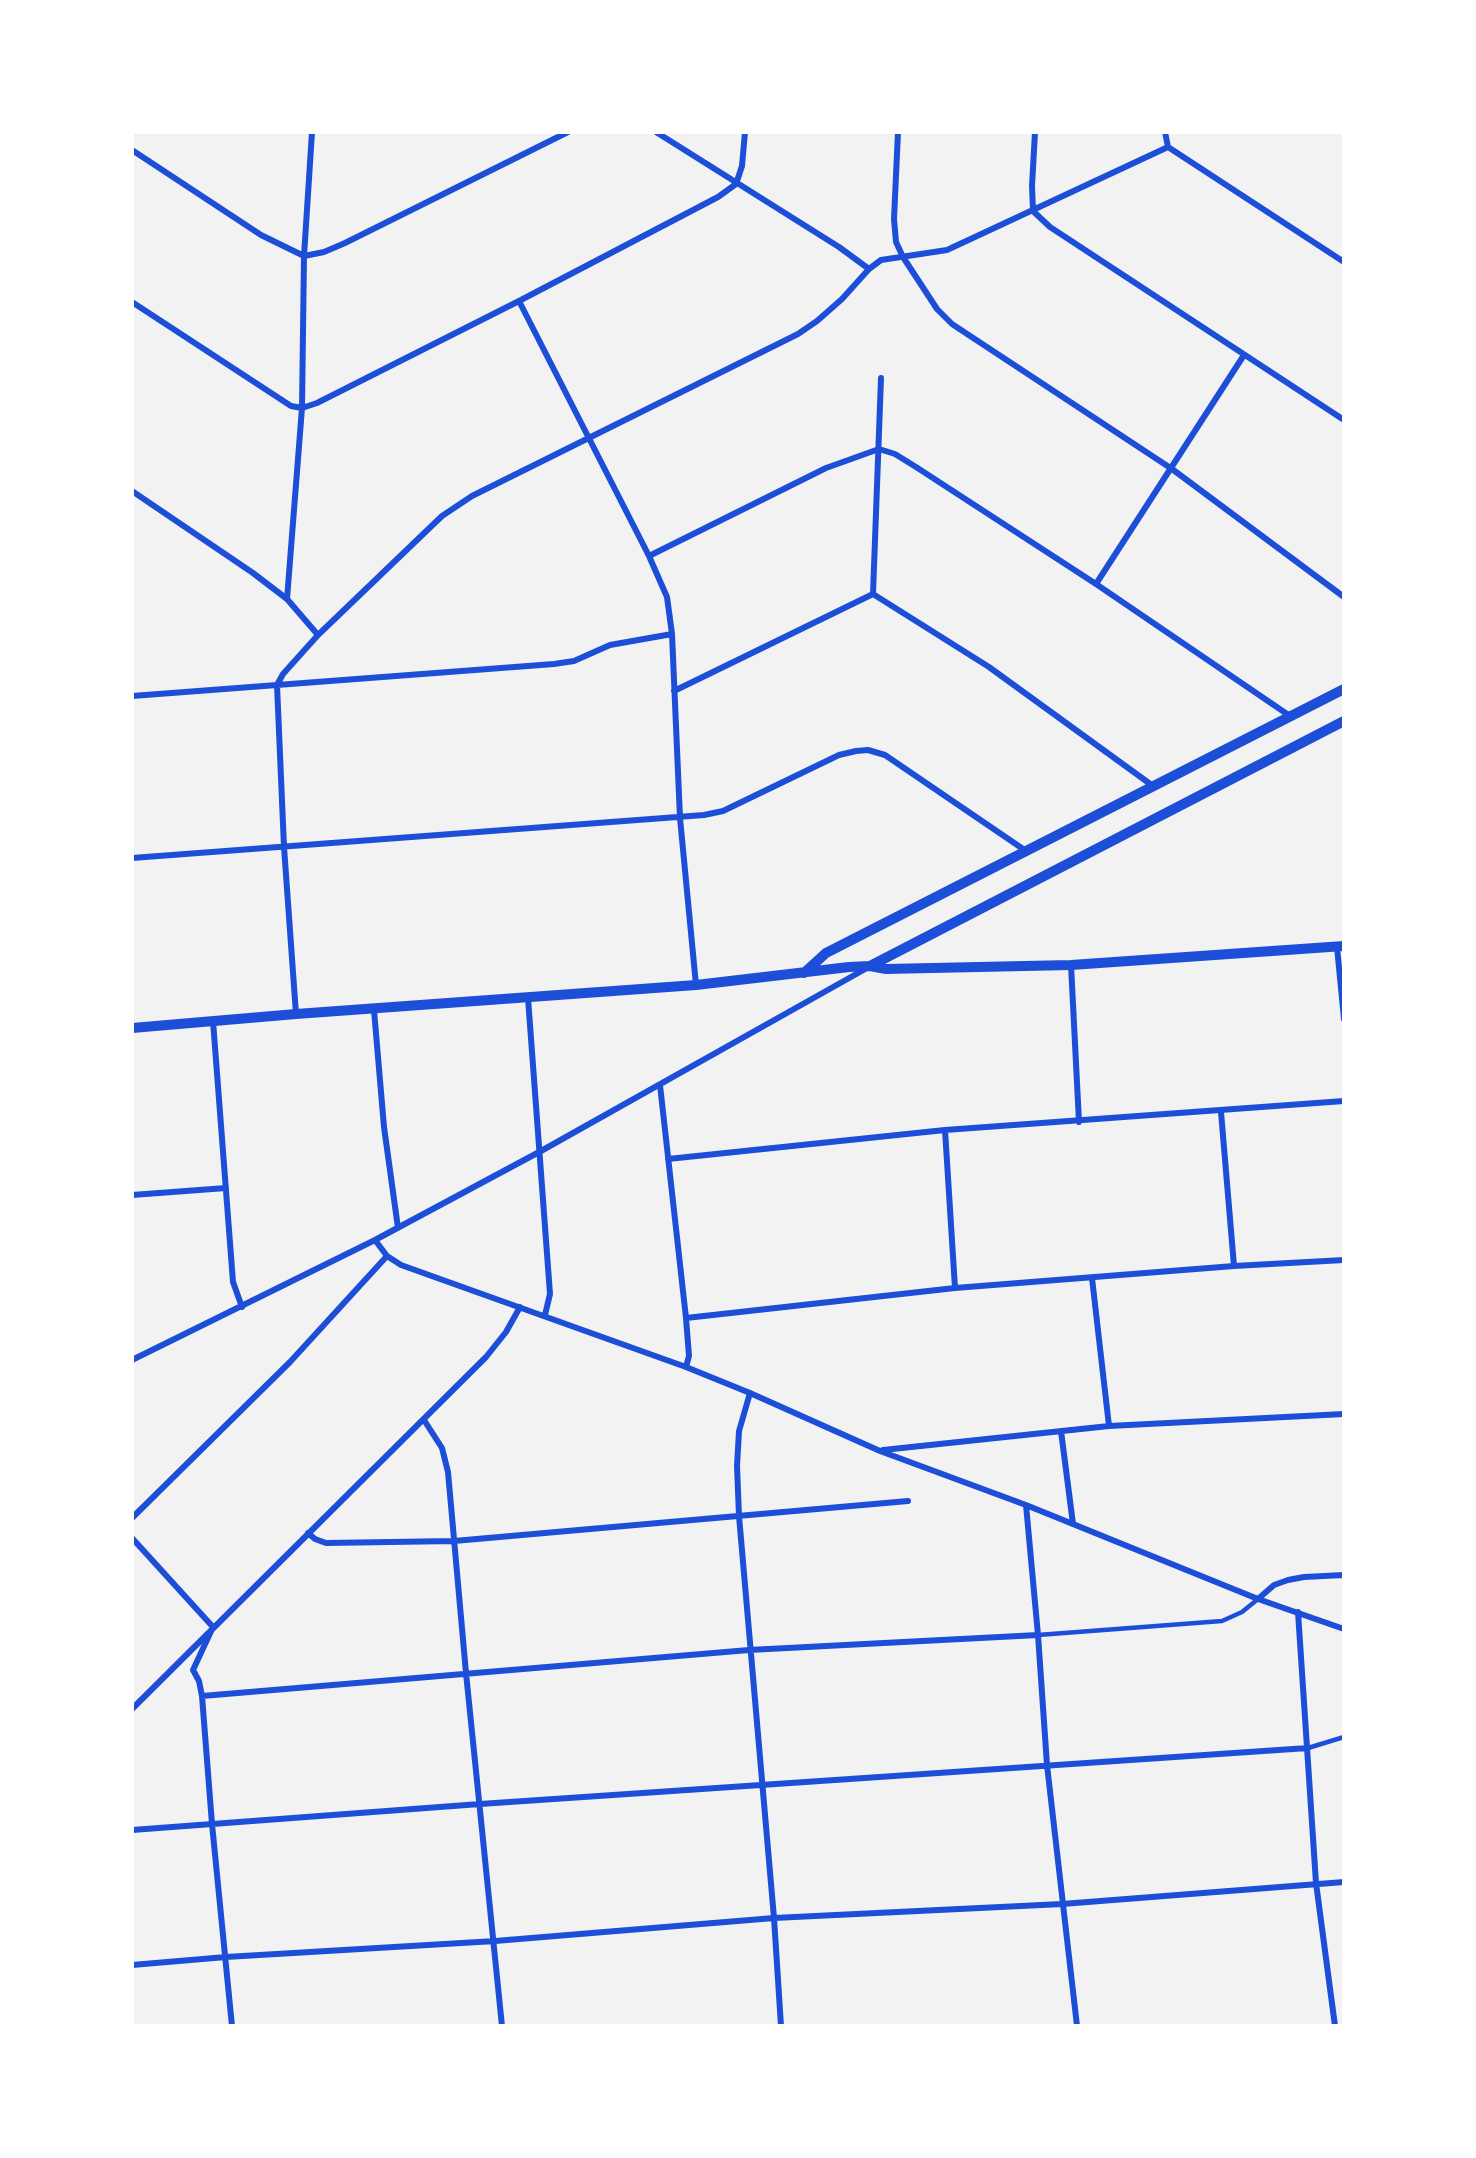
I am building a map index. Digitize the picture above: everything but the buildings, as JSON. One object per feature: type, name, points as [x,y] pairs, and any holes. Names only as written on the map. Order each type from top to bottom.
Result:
[{"type":"street","points":[[287,599],[302,408],[304,256],[312,132]]},
{"type":"street","points":[[132,150],[261,235],[304,256],[324,252],[345,243],[568,132]]},
{"type":"street","points":[[656,132],[869,268]]},
{"type":"street","points":[[132,302],[270,393],[291,406],[302,408],[317,403],[519,301],[718,197],[736,184],[742,166],[745,132]]},
{"type":"street","points":[[898,132],[894,219],[896,243],[938,309],[952,324],[1172,469],[1344,597]]},
{"type":"street","points":[[1035,132],[1033,211],[1050,227],[1344,420]]},
{"type":"street","points":[[1166,132],[1168,147],[1344,262]]},
{"type":"street","points":[[296,1014],[284,847],[277,685],[283,674],[318,635],[442,516],[472,495],[798,334],[817,321],[842,299],[869,268],[881,261],[928,255],[947,250],[1168,147]]},
{"type":"street","points":[[519,301],[649,556],[667,597],[672,634],[680,818],[696,985]]},
{"type":"street","points":[[1096,584],[1244,355]]},
{"type":"street","points":[[873,594],[881,378]]},
{"type":"street","points":[[649,556],[826,468],[879,449],[895,454],[916,467],[1096,584],[1290,716]]},
{"type":"street","points":[[132,491],[253,573],[287,599],[318,635]]},
{"type":"street","points":[[674,691],[873,594]]},
{"type":"street","points":[[873,594],[989,666],[1154,786]]},
{"type":"street","points":[[132,696],[554,664],[574,661],[610,645],[672,634]]},
{"type":"street","points":[[804,972],[825,953],[1344,689]]},
{"type":"street","points":[[132,1360],[398,1228],[660,1085],[870,966],[1344,721]]},
{"type":"street","points":[[132,858],[680,818],[723,811],[839,755],[856,750],[868,750],[885,756],[1026,851]]},
{"type":"street","points":[[132,1028],[696,985],[870,966],[886,969],[1071,965],[1341,946],[1344,1018]]},
{"type":"street","points":[[1071,965],[1079,1122]]},
{"type":"street","points":[[528,998],[550,1294],[545,1315]]},
{"type":"street","points":[[374,1010],[384,1127],[398,1228]]},
{"type":"street","points":[[213,1021],[233,1282],[242,1307]]},
{"type":"street","points":[[660,1085],[686,1318],[689,1356],[686,1367]]},
{"type":"street","points":[[669,1159],[945,1130],[1221,1112],[1344,1101]]},
{"type":"street","points":[[1221,1112],[1234,1266]]},
{"type":"street","points":[[945,1130],[954,1288]]},
{"type":"street","points":[[132,1195],[226,1188]]},
{"type":"street","points":[[375,1240],[387,1256],[401,1265],[686,1367],[880,1451],[1026,1505],[1258,1599],[1344,1629]]},
{"type":"street","points":[[132,1518],[290,1362],[387,1256]]},
{"type":"street","points":[[686,1318],[954,1288],[1234,1266],[1344,1260]]},
{"type":"street","points":[[1092,1278],[1110,1426]]},
{"type":"street","points":[[132,1709],[486,1357],[506,1332],[520,1307]]},
{"type":"street","points":[[750,1393],[740,1431],[737,1466],[739,1516],[774,1918],[781,2026]]},
{"type":"street","points":[[880,1451],[1110,1426],[1344,1414]]},
{"type":"street","points":[[424,1420],[435,1433],[442,1448],[448,1472],[502,2026]]},
{"type":"street","points":[[1061,1431],[1073,1524]]},
{"type":"street","points":[[308,1533],[315,1539],[326,1543],[454,1541],[908,1501]]},
{"type":"street","points":[[1026,1505],[1047,1765],[1077,2026]]},
{"type":"street","points":[[132,1538],[213,1627]]},
{"type":"street","points":[[1258,1599],[1275,1585],[1288,1581],[1304,1577],[1344,1575]]},
{"type":"street","points":[[1298,1612],[1316,1883],[1335,2026]]},
{"type":"street","points":[[213,1627],[193,1670],[202,1696],[232,2026]]},
{"type":"street","points":[[202,1696],[749,1650],[1038,1635]]},
{"type":"street","points":[[132,1830],[1308,1748]]},
{"type":"street","points":[[132,1965],[495,1941],[774,1918],[1062,1904],[1344,1882]]},
{"type":"lane","points":[[1038,1635],[1222,1621],[1242,1612],[1258,1599]]},
{"type":"lane","points":[[1308,1748],[1344,1737]]}]
